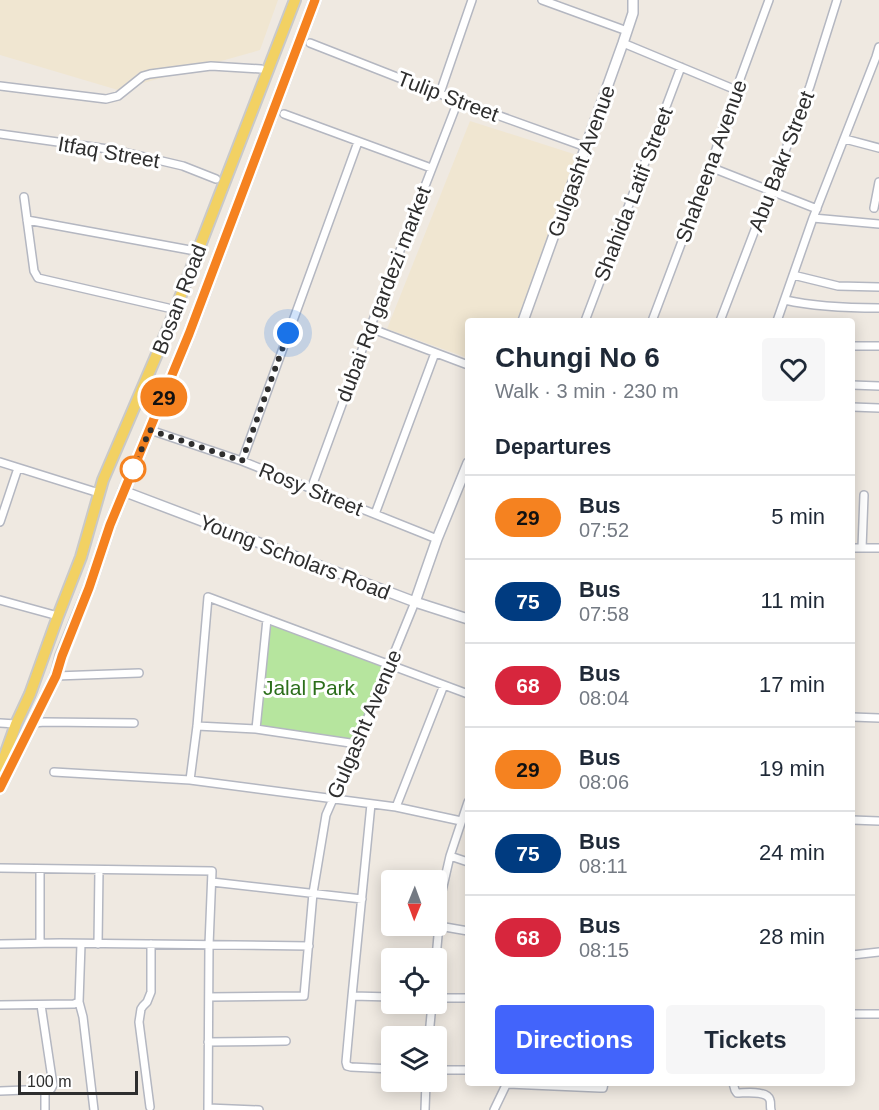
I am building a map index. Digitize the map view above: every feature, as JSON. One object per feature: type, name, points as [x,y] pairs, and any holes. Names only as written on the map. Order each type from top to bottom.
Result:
[{"type":"main road","name":"Bosan Road","points":[[0,767],[81,557],[103,480],[169,326],[295,0]]},
{"type":"main road","name":"Bosan Road","points":[[0,788],[56,676],[123,491],[189,334],[315,0]]},
{"type":"main road","points":[[228,173],[247,180]]},
{"type":"main road","points":[[169,326],[189,334]]},
{"type":"street","points":[[440,93],[472,0]]},
{"type":"street","points":[[542,0],[627,31]]},
{"type":"street","name":"Gulgasht Avenue","points":[[524,318],[627,31],[633,13],[633,0]]},
{"type":"street","name":"Shaheena Avenue","points":[[655,318],[769,0]]},
{"type":"street","name":"Abu Bakr Street","points":[[721,318],[810,86],[837,0]]},
{"type":"street","points":[[623,42],[736,90]]},
{"type":"street","name":"Tulip Street","points":[[310,43],[586,147]]},
{"type":"street","points":[[778,318],[813,218],[879,46]]},
{"type":"street","points":[[0,86],[106,99],[118,96],[143,76],[150,74],[211,66],[261,69]]},
{"type":"street","name":"Shahida Latif Street","points":[[586,318],[681,67]]},
{"type":"street","name":"dubai Rd gardezi market","points":[[311,489],[458,100]]},
{"type":"street","points":[[284,114],[431,168]]},
{"type":"street","name":"Itfaq Street","points":[[0,134],[115,150],[183,166],[216,179]]},
{"type":"street","points":[[845,139],[879,148]]},
{"type":"street","points":[[242,461],[358,142]]},
{"type":"street","points":[[710,167],[817,209]]},
{"type":"street","points":[[873,208],[879,182]]},
{"type":"street","points":[[24,197],[34,271],[38,278],[168,308]]},
{"type":"street","points":[[813,218],[879,224]]},
{"type":"street","points":[[27,220],[190,250]]},
{"type":"street","points":[[793,275],[838,286],[879,287]]},
{"type":"street","points":[[785,300],[802,304],[848,308],[879,308]]},
{"type":"street","points":[[370,328],[465,364]]},
{"type":"street","points":[[855,346],[879,346]]},
{"type":"street","points":[[375,514],[435,353]]},
{"type":"street","points":[[855,385],[879,386]]},
{"type":"street","points":[[855,407],[879,408]]},
{"type":"street","name":"Rosy Street","points":[[150,430],[242,461],[437,539]]},
{"type":"street","points":[[0,462],[99,493]]},
{"type":"street","points":[[0,522],[18,468]]},
{"type":"street","name":"Gulgasht Avenue","points":[[209,998],[304,996],[313,893],[326,815],[390,664],[465,470]]},
{"type":"street","name":"Young Scholars Road","points":[[123,491],[415,602],[465,618]]},
{"type":"street","points":[[862,548],[864,495]]},
{"type":"street","points":[[855,549],[879,548]]},
{"type":"street","points":[[190,780],[208,597],[465,693]]},
{"type":"street","points":[[0,600],[58,616]]},
{"type":"street","points":[[256,729],[267,619]]},
{"type":"street","points":[[56,676],[139,673]]},
{"type":"street","points":[[396,807],[444,685]]},
{"type":"street","points":[[855,717],[879,718]]},
{"type":"street","points":[[0,723],[16,724]]},
{"type":"street","points":[[33,723],[134,723]]},
{"type":"street","points":[[197,726],[256,729],[357,744]]},
{"type":"street","points":[[54,772],[190,780],[333,798],[396,807],[460,824],[465,828]]},
{"type":"street","points":[[371,804],[346,1062],[347,1066],[351,1067],[381,1068]]},
{"type":"street","points":[[447,870],[465,810]]},
{"type":"street","points":[[855,820],[879,821]]},
{"type":"street","points":[[450,856],[465,861]]},
{"type":"street","points":[[0,868],[209,871],[212,873],[208,1109],[259,1110]]},
{"type":"street","points":[[40,869],[40,943]]},
{"type":"street","points":[[98,944],[99,870]]},
{"type":"street","points":[[212,882],[362,899]]},
{"type":"street","points":[[447,927],[465,930]]},
{"type":"street","points":[[0,944],[309,946]]},
{"type":"street","points":[[81,944],[79,1002],[83,1017],[94,1110]]},
{"type":"street","points":[[150,1107],[139,1022],[141,1009],[151,992],[152,944]]},
{"type":"street","points":[[855,955],[879,952]]},
{"type":"street","points":[[352,996],[381,997]]},
{"type":"street","points":[[447,998],[465,998]]},
{"type":"street","points":[[0,1005],[74,1004],[79,1002]]},
{"type":"street","points":[[0,1091],[51,1089],[41,1005]]},
{"type":"street","points":[[855,1014],[879,1014]]},
{"type":"street","points":[[208,1042],[286,1041]]},
{"type":"street","points":[[447,1070],[465,1070]]},
{"type":"street","points":[[494,1110],[506,1086]]},
{"type":"street","points":[[554,1086],[600,1088],[603,1086]]},
{"type":"street","points":[[734,1086],[737,1093],[762,1093],[768,1096],[771,1110]]},
{"type":"street","points":[[45,1090],[45,1110]]},
{"type":"street","points":[[425,1110],[426,1092]]},
{"type":"shaded area","points":[[0,0],[278,0],[260,50],[118,90],[0,55]]},
{"type":"shaded area","points":[[470,121],[580,156],[519,318],[465,318],[465,357],[387,329]]},
{"type":"green space","name":"Jalal Park","points":[[267,619],[390,665],[357,744],[256,729]]},
{"type":"bus line","name":"29","points":[[0,788],[56,676],[110,525],[189,334],[315,0]]},
{"type":"route","points":[[133,469],[150,430],[242,461],[288,333]]}]
